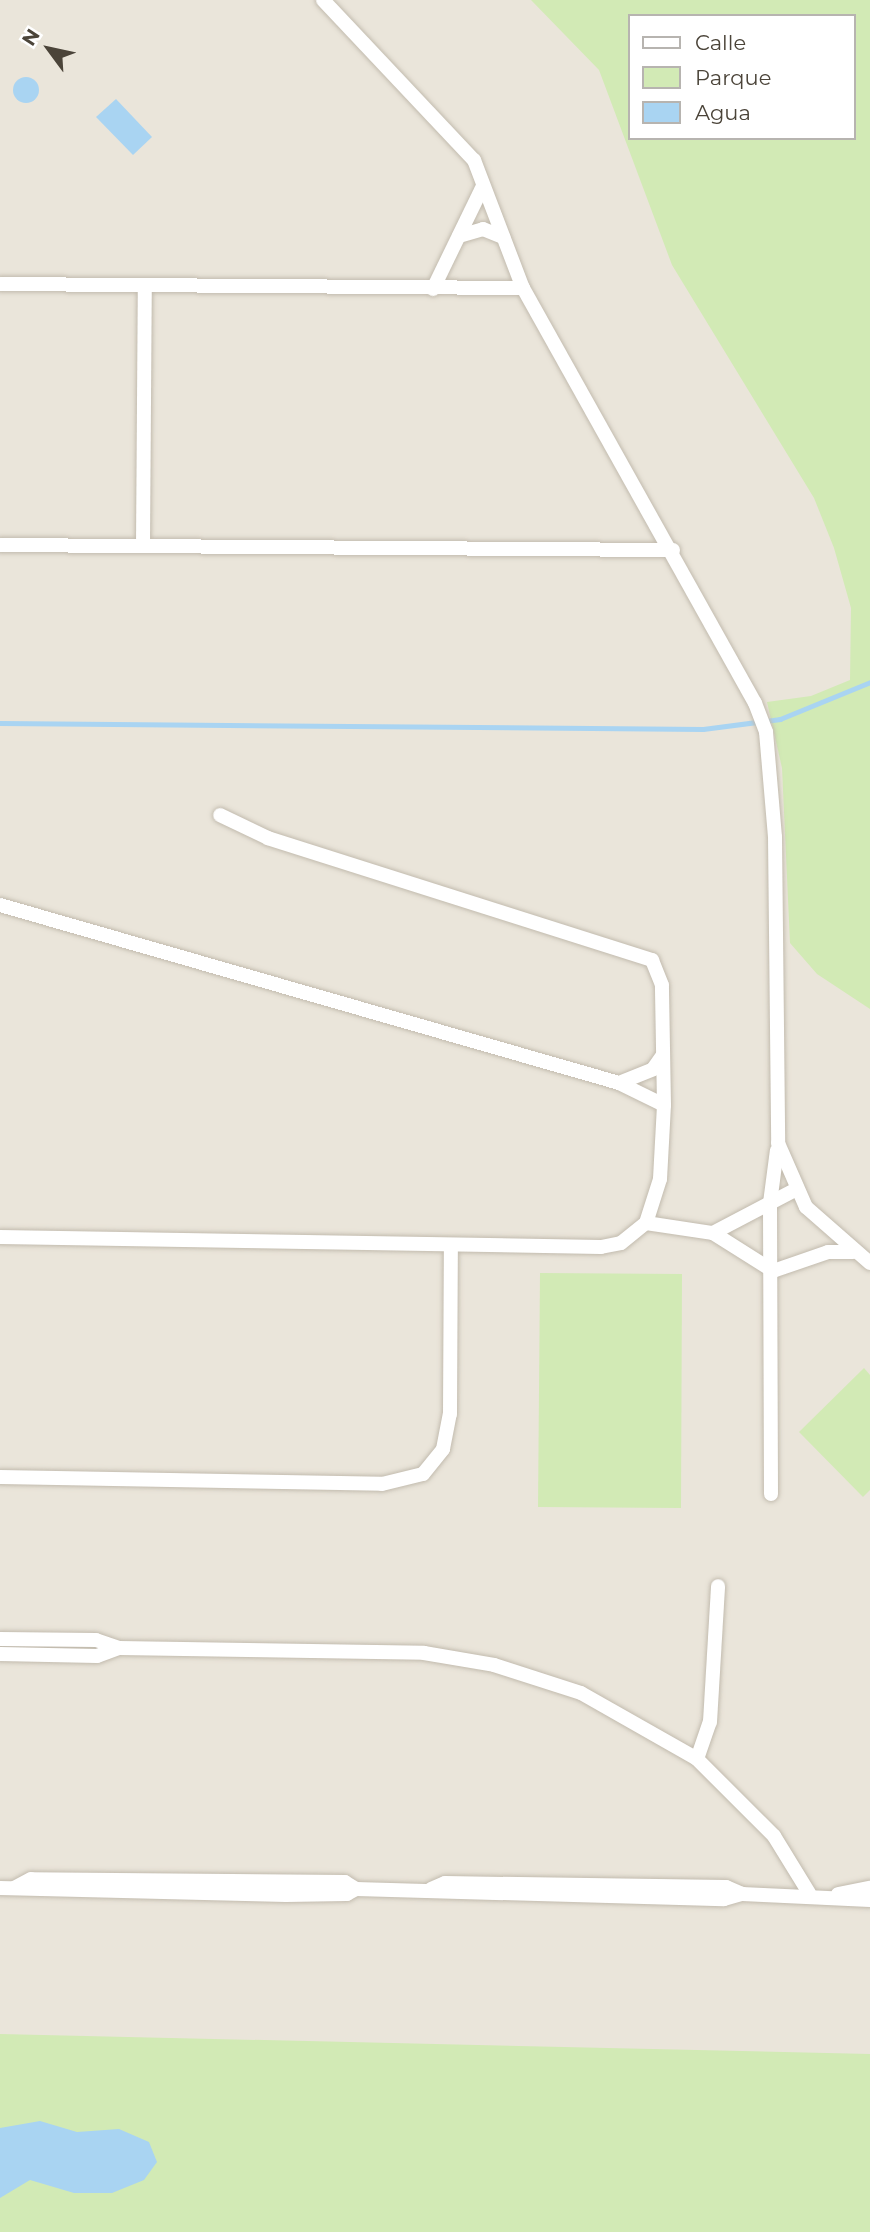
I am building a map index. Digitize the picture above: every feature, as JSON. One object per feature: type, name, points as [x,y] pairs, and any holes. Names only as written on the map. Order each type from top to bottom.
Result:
[{"type":"street","points":[[323,0],[462,141],[483,186],[523,288],[673,550],[755,703],[766,732],[775,837],[778,1143],[769,1203],[774,1271],[771,1494]]},
{"type":"street","points":[[433,289],[483,186]]},
{"type":"street","points":[[459,236],[483,229],[503,237]]},
{"type":"street","points":[[0,284],[145,288],[523,288]]},
{"type":"street","points":[[144,545],[145,288]]},
{"type":"street","points":[[0,545],[673,550]]},
{"type":"street","points":[[0,1237],[601,1247],[621,1244],[646,1223],[660,1179],[664,1105],[662,985],[647,956],[268,838],[219,815]]},
{"type":"street","points":[[0,905],[619,1083],[664,1105]]},
{"type":"street","points":[[619,1083],[653,1069],[662,1056]]},
{"type":"street","points":[[778,1143],[795,1190],[853,1252],[870,1263]]},
{"type":"street","points":[[713,1233],[795,1190]]},
{"type":"street","points":[[646,1223],[713,1233],[774,1271]]},
{"type":"street","points":[[0,1477],[383,1485],[424,1474],[443,1449],[450,1414],[451,1246]]},
{"type":"street","points":[[774,1271],[828,1252],[853,1252]]},
{"type":"street","points":[[697,1759],[710,1722],[718,1586]]},
{"type":"street","points":[[4,1646],[97,1656],[119,1648],[451,1656],[581,1693],[697,1759],[774,1836],[809,1893]]},
{"type":"street","points":[[7,1888],[227,1887],[345,1882],[356,1889],[431,1889],[445,1883],[623,1891],[726,1887],[742,1894],[838,1894],[870,1900]]},
{"type":"street","points":[[838,1894],[870,1888]]},
{"type":"shaded area","points":[[0,0],[870,0],[870,2232],[0,2232]]},
{"type":"green space","points":[[531,0],[870,0],[870,1009],[817,974],[790,943],[782,768],[767,702],[811,696],[850,680],[851,608],[834,548],[814,498],[672,265],[599,70]]},
{"type":"green space","points":[[540,1273],[682,1274],[681,1508],[538,1507]]},
{"type":"green space","points":[[864,1368],[870,1375],[870,1490],[863,1497],[799,1432]]},
{"type":"green space","points":[[0,2034],[870,2054],[870,2232],[0,2232]]},
{"type":"water","points":[[26,77],[35,81],[39,90],[35,99],[26,103],[17,99],[13,90],[17,81]]},
{"type":"water","points":[[116,99],[152,137],[133,155],[96,117]]},
{"type":"water","points":[[40,2121],[77,2132],[119,2129],[149,2142],[157,2162],[144,2180],[112,2193],[74,2193],[30,2180],[0,2198],[0,2128]]},
{"type":"waterway","points":[[0,723],[703,729],[780,719],[870,682]]}]
